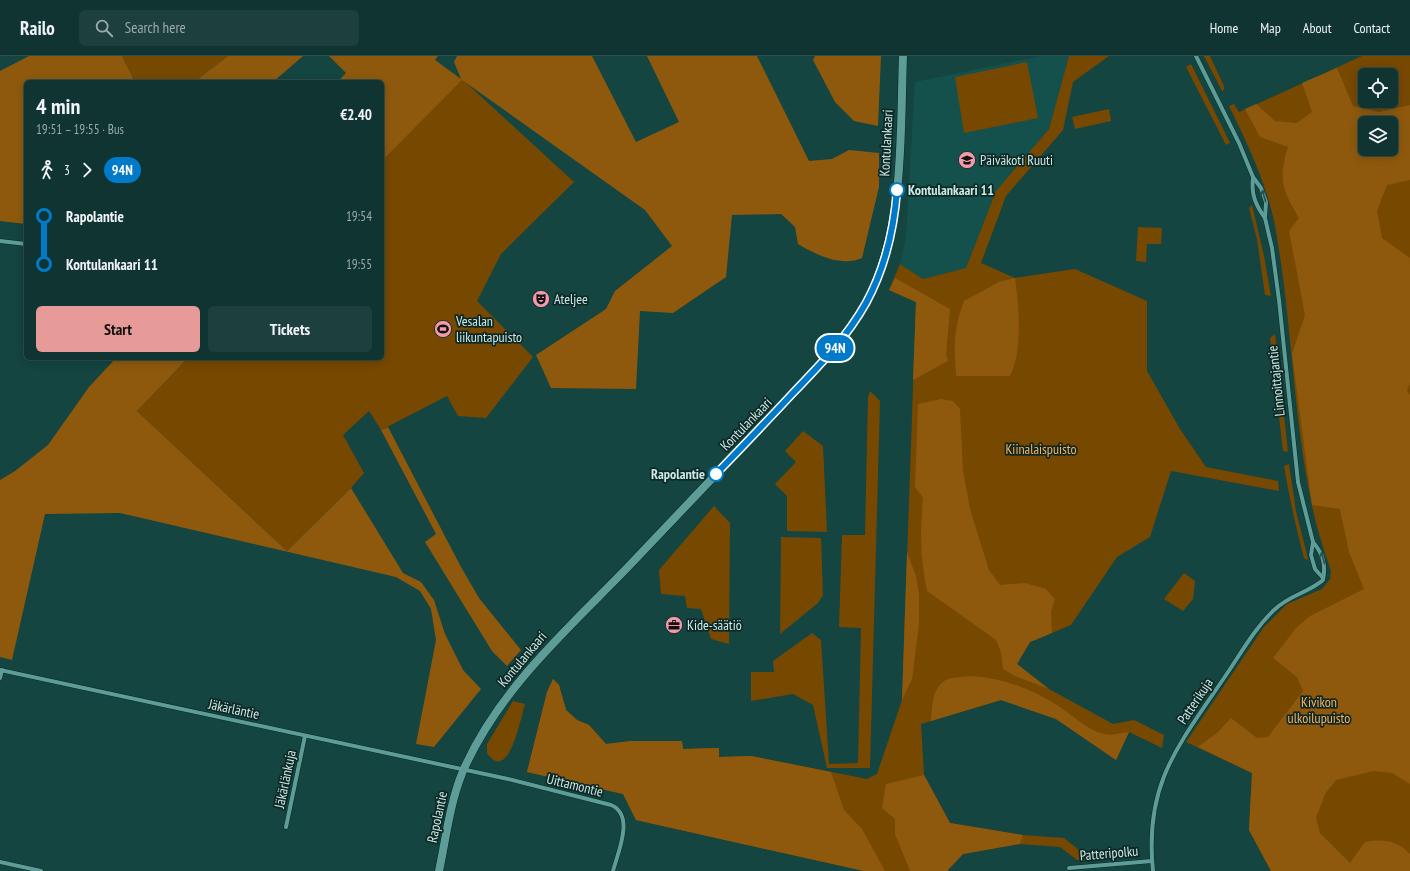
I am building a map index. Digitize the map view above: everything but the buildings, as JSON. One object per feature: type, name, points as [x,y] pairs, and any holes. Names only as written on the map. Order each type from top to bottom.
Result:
[{"type":"main road","name":"Kontulankaari","points":[[464,770],[502,705],[525,674],[562,632],[626,569],[819,366],[838,344],[866,303],[887,250],[895,214],[903,56]]},
{"type":"main road","name":"Rapolantie","points":[[439,871],[457,786],[464,770]]},
{"type":"street","name":"Linnoittajantie","points":[[1196,56],[1239,143],[1253,177],[1261,188],[1266,202],[1265,218],[1272,248],[1279,300],[1298,482],[1312,542],[1311,555],[1315,569],[1323,579]]},
{"type":"street","name":"Linnoittajantie","points":[[1253,177],[1252,190],[1256,205],[1265,218]]},
{"type":"street","points":[[0,241],[24,244]]},
{"type":"street","name":"Linnoittajantie","points":[[1312,542],[1321,552],[1325,566],[1323,579]]},
{"type":"street","name":"Patterikuja","points":[[1153,871],[1152,827],[1155,803],[1165,769],[1175,751],[1267,617],[1289,598],[1323,579]]},
{"type":"street","name":"Jäkärläntie","points":[[1,670],[464,770]]},
{"type":"street","points":[[0,678],[1,670]]},
{"type":"street","name":"Jäkärlänkuja","points":[[286,827],[305,736]]},
{"type":"street","name":"Uittamontie","points":[[464,770],[615,807],[621,813],[624,822],[614,871]]},
{"type":"street","name":"Patteripolku","points":[[1069,868],[1152,861]]},
{"type":"street","points":[[0,862],[41,871]]},
{"type":"shaded area","name":"Päiväkoti Ruuti","points":[[1041,56],[1069,56],[1049,129],[996,191],[966,268],[923,279],[900,264],[906,236],[915,82]]},
{"type":"green space","points":[[29,56],[122,56],[134,80],[24,80],[24,224],[0,221],[0,71]]},
{"type":"green space","points":[[122,56],[228,56],[197,80],[134,80]]},
{"type":"green space","points":[[228,56],[303,56],[275,80],[197,80]]},
{"type":"green space","points":[[329,56],[438,56],[435,60],[461,79],[454,62],[457,56],[592,56],[636,142],[679,122],[647,56],[757,56],[809,161],[832,159],[849,150],[879,153],[879,187],[862,258],[846,261],[837,260],[821,256],[805,248],[798,244],[795,227],[781,214],[732,215],[726,277],[673,313],[640,311],[636,389],[551,388],[536,355],[606,309],[615,291],[672,246],[645,210],[462,80],[384,159],[384,80],[339,80],[346,73]]},
{"type":"green space","points":[[815,56],[881,56],[878,126],[854,121],[835,102],[813,60]]},
{"type":"green space","name":"Kiinalaispuisto","points":[[1069,56],[1109,56],[1073,82],[1063,130],[1006,196],[981,263],[1015,278],[1075,269],[1147,301],[1147,371],[1180,429],[1206,467],[1278,481],[1279,491],[1171,471],[1150,537],[1117,557],[1071,625],[1030,642],[1017,664],[1049,689],[1113,724],[1134,720],[1164,735],[1162,748],[1129,732],[1116,760],[1056,719],[1001,700],[921,724],[924,775],[950,823],[1022,835],[1064,838],[1090,859],[1077,860],[1060,847],[1019,844],[963,854],[947,871],[864,871],[636,820],[623,794],[527,772],[547,692],[553,679],[559,685],[566,710],[577,720],[589,725],[606,744],[631,741],[682,741],[683,749],[719,748],[719,757],[751,756],[867,779],[877,774],[902,700],[916,302],[889,290],[900,264],[923,279],[966,268],[996,191],[1049,129]]},
{"type":"green space","points":[[1204,56],[1210,56],[1224,86],[1224,90],[1222,91]]},
{"type":"green space","name":"Kivikon ulkoilupuisto","points":[[1362,56],[1410,56],[1410,871],[1271,871],[1249,830],[1252,773],[1186,742],[1264,627],[1287,604],[1322,589],[1330,579],[1331,571],[1320,538],[1305,470],[1285,291],[1274,221],[1261,176],[1229,106],[1234,104],[1239,112]]},
{"type":"green space","points":[[1027,62],[1038,118],[964,133],[955,77]]},
{"type":"green space","points":[[1191,64],[1230,143],[1226,145],[1186,67]]},
{"type":"green space","name":"Kivikon ulkoilupuisto","points":[[1337,68],[1353,106],[1379,112],[1410,105],[1410,180],[1387,185],[1377,211],[1382,238],[1410,258],[1410,383],[1407,391],[1410,395],[1410,784],[1392,773],[1374,771],[1336,780],[1325,794],[1316,818],[1320,833],[1350,863],[1365,842],[1384,841],[1395,843],[1410,854],[1410,871],[1271,871],[1249,830],[1252,773],[1198,747],[1218,732],[1231,718],[1257,738],[1268,737],[1303,691],[1297,677],[1273,658],[1296,628],[1310,616],[1364,589],[1349,552],[1340,509],[1312,505],[1292,354],[1305,315],[1289,231],[1299,218],[1283,184],[1283,168],[1288,147],[1260,137],[1245,109],[1256,104],[1275,121],[1297,123],[1312,112],[1302,83]]},
{"type":"green space","name":"Vesalan liikuntapuisto","points":[[462,79],[574,182],[501,254],[477,301],[533,357],[486,418],[458,416],[447,396],[381,430],[369,411],[343,435],[364,473],[351,488],[287,551],[137,411],[186,360],[384,360],[384,159]]},
{"type":"green space","points":[[1109,109],[1111,121],[1075,129],[1072,117]]},
{"type":"green space","points":[[1252,205],[1264,256],[1271,296],[1265,295],[1257,239],[1249,208]]},
{"type":"green space","points":[[1138,227],[1162,228],[1161,244],[1147,244],[1146,262],[1136,261]]},
{"type":"green space","points":[[895,278],[950,309],[946,355],[948,361],[913,380],[916,302],[889,290]]},
{"type":"green space","points":[[1015,278],[1019,328],[1017,354],[1010,376],[956,376],[955,338],[960,311],[964,301],[999,282]]},
{"type":"green space","points":[[1275,334],[1288,452],[1283,451],[1270,338]]},
{"type":"green space","points":[[114,360],[186,360],[137,411],[287,551],[351,488],[403,573],[421,582],[434,600],[445,634],[463,670],[481,689],[434,747],[416,744],[436,640],[431,609],[420,591],[396,577],[120,513],[45,514],[12,660],[0,657],[0,480],[15,471],[48,445],[89,387]]},
{"type":"green space","points":[[870,391],[880,401],[870,768],[827,768],[813,705],[793,694],[751,701],[751,672],[774,672],[773,661],[812,633],[821,640],[829,764],[858,763],[861,628],[839,627],[842,535],[865,535],[868,397]]},
{"type":"green space","points":[[941,399],[953,401],[960,409],[963,470],[970,509],[989,570],[1000,585],[1025,583],[1046,589],[1055,599],[1051,612],[1052,633],[1030,642],[1017,664],[1049,689],[1015,676],[1003,669],[1001,652],[996,640],[927,591],[921,544],[923,498],[915,487],[918,404]]},
{"type":"green space","points":[[388,427],[461,567],[479,598],[521,650],[507,666],[492,651],[425,542],[436,534],[381,430]]},
{"type":"green space","points":[[803,431],[823,446],[827,532],[787,531],[787,496],[775,484],[796,462],[785,451]]},
{"type":"green space","points":[[1289,464],[1296,511],[1307,560],[1304,558],[1288,489],[1284,466]]},
{"type":"green space","points":[[714,506],[730,523],[729,644],[711,639],[701,609],[687,608],[685,596],[661,594],[659,570]]},
{"type":"green space","points":[[781,537],[821,538],[823,595],[818,603],[780,634]]},
{"type":"green space","points":[[907,552],[916,576],[919,594],[919,625],[912,679],[902,700]]},
{"type":"green space","points":[[1184,573],[1195,581],[1193,599],[1183,611],[1164,599]]},
{"type":"green space","points":[[971,676],[995,679],[1028,690],[1060,707],[1087,727],[1098,732],[1110,735],[1129,732],[1116,760],[1056,719],[1001,700],[931,721],[934,697],[939,686],[948,679]]},
{"type":"green space","points":[[553,679],[559,685],[566,710],[577,720],[589,725],[606,744],[631,741],[682,741],[683,749],[719,748],[719,757],[751,756],[831,772],[844,810],[862,829],[885,871],[864,871],[636,820],[623,794],[527,772],[547,692]]},
{"type":"green space","points":[[513,701],[525,704],[517,733],[508,755],[502,761],[495,761],[487,753],[487,744]]},
{"type":"green space","points":[[924,775],[950,823],[1023,835],[1020,844],[963,854],[947,871],[910,871],[895,834],[895,819],[882,808],[886,784]]},
{"type":"bus line","name":"94N","points":[[716,474],[819,366],[838,344],[866,303],[889,243],[895,214],[897,190]]},
{"type":"place","name":"Päiväkoti Ruuti","points":[[967,160]]},
{"type":"place","name":"Kontulankaari 11","points":[[897,190]]},
{"type":"place","name":"Ateljee","points":[[541,299]]},
{"type":"place","name":"Vesalan liikuntapuisto","points":[[443,329]]},
{"type":"place","name":"Rapolantie","points":[[716,474]]},
{"type":"place","name":"Kide-säätiö","points":[[674,625]]}]
